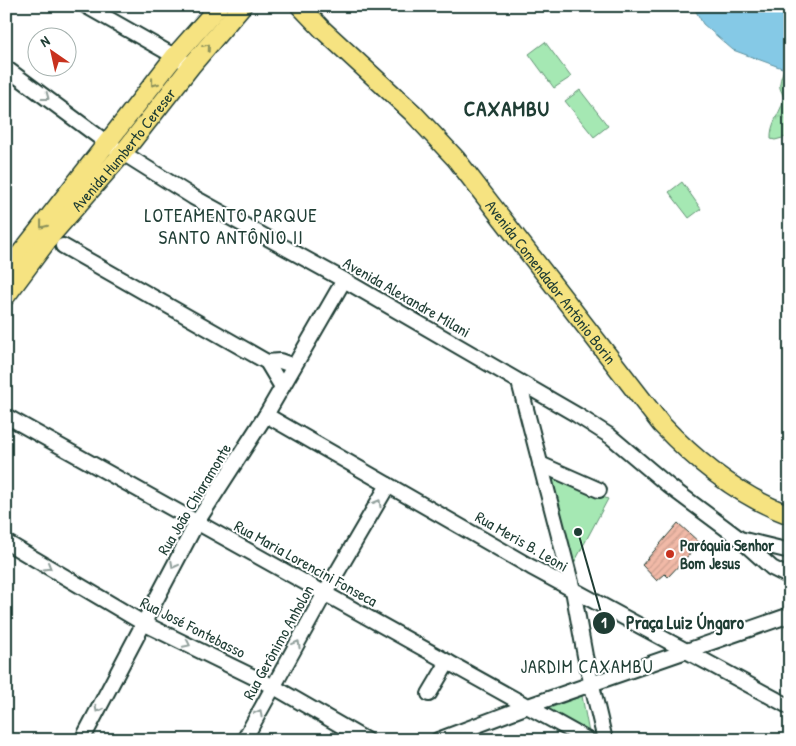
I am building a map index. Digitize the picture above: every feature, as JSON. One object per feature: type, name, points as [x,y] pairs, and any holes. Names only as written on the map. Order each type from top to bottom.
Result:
[{"type":"main road","name":"Avenida Humberto Cereser","points":[[6,272],[175,56],[219,6]]},
{"type":"main road","name":"Avenida Humberto Cereser","points":[[6,296],[53,234],[122,154],[191,66],[242,6]]},
{"type":"main road","name":"Avenida Comendador Antônio Borin","points":[[290,6],[323,30]]},
{"type":"main road","name":"Avenida Comendador Antônio Borin","points":[[300,6],[412,113],[456,159],[661,424],[679,443],[699,461],[736,488],[766,506],[790,515]]},
{"type":"street","points":[[86,6],[191,66]]},
{"type":"street","name":"Avenida Alexandre Milani","points":[[6,68],[122,154],[193,197],[344,280],[610,436],[669,486],[740,539],[790,551]]},
{"type":"street","points":[[63,246],[267,362],[282,387]]},
{"type":"street","name":"Rua João Chiaramonte","points":[[82,740],[197,522],[266,416],[344,280]]},
{"type":"street","points":[[267,362],[280,361],[294,366]]},
{"type":"street","points":[[519,382],[573,590],[605,740]]},
{"type":"street","name":"Rua Maria Lorencini Fonseca","points":[[6,416],[588,740]]},
{"type":"street","name":"Rua Meris B. Leoni","points":[[266,416],[573,590],[790,707]]},
{"type":"street","points":[[540,464],[599,490]]},
{"type":"street","name":"Rua Gerônimo Anholon","points":[[244,740],[325,593],[388,485]]},
{"type":"street","points":[[740,539],[772,568],[790,577]]},
{"type":"street","name":"Rua José Fontebasso","points":[[6,542],[143,623],[274,687],[366,740]]},
{"type":"street","points":[[438,740],[528,706],[790,615]]},
{"type":"street","points":[[429,694],[448,662]]},
{"type":"green space","points":[[545,42],[571,77],[554,88],[529,54]]},
{"type":"green space","points":[[790,53],[790,136],[775,140],[771,139],[771,134],[773,124],[783,102],[784,97],[780,83]]},
{"type":"green space","points":[[580,90],[608,126],[594,137],[565,101]]},
{"type":"green space","points":[[682,182],[701,209],[689,218],[669,192]]},
{"type":"green space","points":[[552,477],[608,499],[573,565]]},
{"type":"green space","points":[[582,696],[589,733],[545,710]]},
{"type":"water","points":[[693,6],[790,6],[790,57],[782,68],[733,50],[703,24]]},
{"type":"building","name":"Paróquia Senhor Bom Jesus","points":[[678,523],[700,543],[668,577],[665,574],[657,581],[642,565]]},
{"type":"place","name":"Praça Luiz Úngaro","points":[[578,532]]},
{"type":"place","name":"Paróquia Senhor Bom Jesus","points":[[670,554]]},
{"type":"district","name":"CAXAMBU","points":[[507,108]]},
{"type":"district","name":"LOTEAMENTO PARQUE SANTO ANTÔNIO II","points":[[231,226]]},
{"type":"district","name":"JARDIM CAXAMBU","points":[[587,666]]}]
